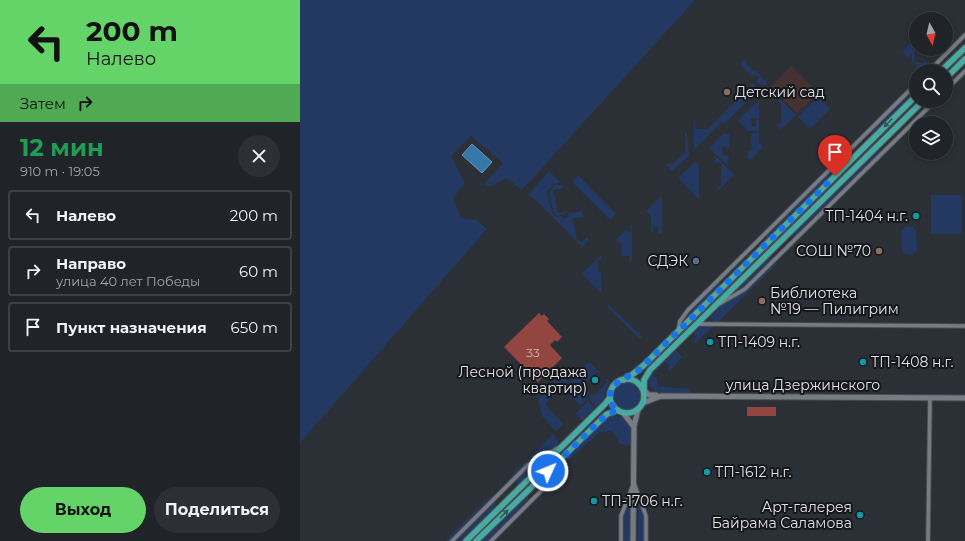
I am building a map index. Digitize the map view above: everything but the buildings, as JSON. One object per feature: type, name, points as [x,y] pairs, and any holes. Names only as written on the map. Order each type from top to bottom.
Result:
[{"type":"main road","points":[[948,64],[965,48]]},
{"type":"main road","points":[[953,71],[965,59]]},
{"type":"main road","points":[[466,541],[610,397],[614,386],[640,369],[909,103]]},
{"type":"main road","points":[[633,541],[634,427],[638,410],[643,403],[644,380],[650,370],[916,108]]},
{"type":"main road","points":[[745,265],[751,270]]},
{"type":"main road","points":[[624,380],[636,381],[649,395],[661,396]]},
{"type":"main road","name":"улица Дзержинского","points":[[643,403],[661,396],[965,398]]},
{"type":"main road","points":[[610,397],[612,405],[624,414],[634,427]]},
{"type":"main road","points":[[476,541],[607,414],[618,410]]},
{"type":"main road","points":[[624,414],[638,410]]},
{"type":"main road","points":[[478,528],[484,534]]},
{"type":"street","points":[[936,64],[965,35]]},
{"type":"street","points":[[953,83],[965,72]]},
{"type":"street","points":[[678,331],[680,321],[688,310],[909,91]]},
{"type":"street","points":[[713,308],[746,289],[928,108]]},
{"type":"street","points":[[839,160],[845,166]]},
{"type":"street","points":[[697,324],[965,326]]},
{"type":"street","points":[[928,541],[930,398]]},
{"type":"street","points":[[452,541],[528,465],[561,447]]},
{"type":"street","points":[[491,541],[553,479],[563,456]]},
{"type":"street","points":[[621,541],[621,516],[634,482]]},
{"type":"street","points":[[634,482],[646,516],[646,541]]},
{"type":"shaded area","points":[[300,0],[695,0],[522,190],[506,178],[489,187],[484,184],[503,163],[471,136],[451,156],[465,183],[453,198],[461,218],[477,220],[487,229],[300,443]]},
{"type":"shaded area","points":[[909,44],[910,56],[908,58],[902,52]]},
{"type":"shaded area","points":[[912,56],[914,56],[914,62],[924,63],[926,60],[927,64],[915,64],[912,61]]},
{"type":"shaded area","points":[[744,59],[754,72],[756,70],[767,83],[764,86],[756,82],[759,77],[754,74],[753,77],[750,74],[752,72],[749,73],[740,64]]},
{"type":"shaded area","points":[[790,67],[793,67],[818,93],[797,113],[771,87]]},
{"type":"shaded area","points":[[753,83],[759,90],[724,124],[722,122],[694,150],[694,120],[695,129],[708,129]]},
{"type":"shaded area","points":[[909,94],[909,100],[871,138],[871,132]]},
{"type":"shaded area","points":[[818,97],[830,109],[810,129],[798,117]]},
{"type":"shaded area","points":[[780,99],[796,115],[780,130],[777,125],[781,123],[781,102],[777,102]]},
{"type":"shaded area","points":[[755,103],[759,103],[759,119],[751,118],[752,127],[756,127],[756,120],[759,120],[759,131],[747,131],[738,120]]},
{"type":"shaded area","points":[[685,133],[687,133],[689,156],[672,171],[665,164],[674,163],[685,152]]},
{"type":"shaded area","points":[[724,133],[729,134],[729,148],[722,146],[723,156],[729,155],[728,166],[709,148]]},
{"type":"shaded area","points":[[751,133],[759,133],[759,142],[763,147],[750,160],[748,159],[748,151],[751,151]]},
{"type":"shaded area","points":[[873,143],[875,145],[772,247],[770,245]]},
{"type":"shaded area","points":[[472,144],[492,162],[482,173],[462,155]]},
{"type":"shaded area","points":[[879,149],[882,152],[795,238],[792,235]]},
{"type":"shaded area","points":[[715,155],[734,175],[718,191],[718,187],[721,186],[721,163],[713,162],[716,159],[714,156]]},
{"type":"shaded area","points":[[695,162],[699,164],[699,199],[678,178]]},
{"type":"shaded area","points":[[840,162],[843,165],[767,240],[764,238]]},
{"type":"shaded area","points":[[549,171],[560,182],[554,184],[547,191],[552,212],[556,217],[562,216],[563,219],[569,217],[568,213],[581,211],[584,217],[573,218],[577,240],[581,242],[587,237],[589,240],[582,247],[538,202],[528,195]]},
{"type":"shaded area","points":[[578,175],[616,214],[610,220],[572,182]]},
{"type":"shaded area","points":[[555,185],[564,185],[561,189],[553,190],[558,213],[566,212],[566,214],[557,216],[553,211],[549,192]]},
{"type":"shaded area","points":[[662,195],[662,233],[658,233],[658,226],[653,227],[653,232],[651,232],[651,217],[646,211]]},
{"type":"shaded area","points":[[931,195],[962,195],[962,234],[931,234]]},
{"type":"shaded area","points":[[906,226],[913,227],[916,231],[917,250],[912,255],[905,254],[902,251],[902,231]]},
{"type":"shaded area","points":[[626,230],[629,233],[632,230],[632,261],[629,261],[629,256],[622,256],[622,245],[616,240]]},
{"type":"shaded area","points":[[601,255],[601,260],[598,261],[598,271],[601,273],[601,293],[582,274]]},
{"type":"shaded area","points":[[770,257],[773,260],[744,288],[730,296]]},
{"type":"shaded area","points":[[776,262],[777,264],[717,323],[711,320],[711,316],[724,303],[747,291]]},
{"type":"shaded area","points":[[745,270],[747,270],[673,344],[672,343]]},
{"type":"shaded area","points":[[718,283],[721,285],[683,323],[689,311]]},
{"type":"shaded area","points":[[609,305],[640,334],[642,337],[640,339],[607,307]]},
{"type":"shaded area","points":[[700,326],[714,326],[696,343],[693,340],[696,337],[693,333]]},
{"type":"shaded area","points":[[676,350],[682,357],[670,371],[668,369],[669,366],[664,361]]},
{"type":"shaded area","points":[[589,362],[601,374],[600,375],[596,372],[583,385],[589,393],[581,406],[562,388],[545,404],[563,424],[556,431],[542,416],[538,397],[560,375],[569,382]]},
{"type":"shaded area","points":[[661,365],[663,365],[653,375],[657,379],[657,386],[690,389],[690,393],[671,394],[658,392],[653,389],[649,385],[648,379]]},
{"type":"shaded area","points":[[605,379],[608,379],[609,382],[602,402],[597,408],[589,398],[591,394],[593,396],[607,382]]},
{"type":"shaded area","points":[[627,382],[637,386],[641,396],[637,406],[627,410],[617,406],[613,396],[617,386]]},
{"type":"shaded area","points":[[588,401],[594,407],[594,412],[585,420],[582,420],[575,414]]},
{"type":"shaded area","points":[[614,415],[627,420],[631,427],[631,439],[628,446],[620,444],[617,437],[610,431],[600,432],[561,467],[563,458],[585,440],[589,433],[606,417]]},
{"type":"shaded area","points":[[553,434],[558,441],[557,447],[530,462],[513,478],[511,476]]},
{"type":"shaded area","points":[[547,457],[519,484],[515,480],[533,464]]},
{"type":"shaded area","points":[[525,495],[530,499],[487,541],[479,541]]},
{"type":"shaded area","points":[[631,496],[631,541],[624,541],[624,512]]},
{"type":"shaded area","points":[[490,497],[492,499],[449,541],[445,541]]},
{"type":"shaded area","points":[[638,498],[645,515],[645,541],[638,541]]},
{"type":"shaded area","points":[[494,501],[496,504],[490,513],[461,541],[454,541]]},
{"type":"place","name":"Детский сад","points":[[727,92]]},
{"type":"place","name":"ТП-1404 н.г.","points":[[916,216]]},
{"type":"place","name":"СОШ №70","points":[[879,251]]},
{"type":"place","name":"СДЭК","points":[[696,261]]},
{"type":"place","name":"Библиотека №19 — Пилигрим","points":[[762,301]]},
{"type":"place","name":"ТП-1409 н.г.","points":[[710,342]]},
{"type":"place","name":"ТП-1408 н.г.","points":[[863,362]]},
{"type":"place","name":"Лесной (продажа квартир)","points":[[595,380]]},
{"type":"place","name":"ТП-1612 н.г.","points":[[707,472]]},
{"type":"place","name":"ТП-1706 н.г.","points":[[594,501]]},
{"type":"place","name":"Арт-галерея Байрама Саламова","points":[[860,515]]},
{"type":"route","points":[[548,471],[607,414],[618,410],[612,405],[610,400],[610,393],[617,382],[629,378],[640,369],[835,176]]}]
